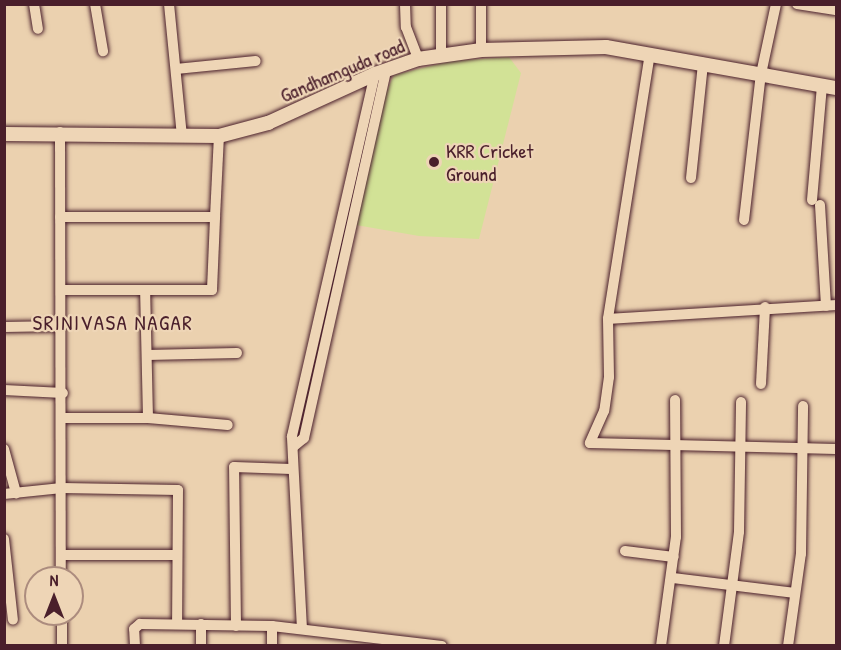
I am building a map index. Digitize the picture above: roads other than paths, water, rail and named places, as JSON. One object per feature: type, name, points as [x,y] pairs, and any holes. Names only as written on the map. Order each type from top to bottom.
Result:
[{"type":"street","points":[[34,4],[38,29]]},
{"type":"street","points":[[94,4],[103,51]]},
{"type":"street","points":[[170,4],[182,136]]},
{"type":"street","points":[[405,4],[406,27],[418,59]]},
{"type":"street","points":[[441,4],[441,54]]},
{"type":"street","points":[[481,4],[481,50]]},
{"type":"street","points":[[744,220],[761,74],[776,4]]},
{"type":"street","points":[[797,4],[833,8]]},
{"type":"street","name":"Gandhamguda road","points":[[4,134],[60,132],[219,136],[268,123],[380,72],[418,59],[481,50],[606,47],[837,88]]},
{"type":"street","points":[[650,53],[608,319],[609,377],[604,411],[590,444],[742,449],[837,449]]},
{"type":"street","points":[[176,69],[256,61]]},
{"type":"street","points":[[691,178],[704,63]]},
{"type":"street","points":[[302,629],[291,469],[294,446],[292,436],[320,344],[380,72]]},
{"type":"street","points":[[608,319],[765,307],[831,305],[816,203],[822,85]]},
{"type":"street","points":[[60,132],[63,290],[61,566]]},
{"type":"street","points":[[63,290],[212,290],[219,136]]},
{"type":"street","points":[[60,218],[215,217]]},
{"type":"street","points":[[145,290],[148,418]]},
{"type":"street","points":[[761,384],[765,307]]},
{"type":"street","points":[[4,327],[61,326]]},
{"type":"street","points":[[147,355],[237,353]]},
{"type":"street","points":[[4,390],[63,393]]},
{"type":"street","points":[[661,645],[673,578],[675,400]]},
{"type":"street","points":[[724,645],[732,585],[742,449],[741,402]]},
{"type":"street","points":[[788,645],[801,554],[803,406]]},
{"type":"street","points":[[63,418],[148,418],[228,425]]},
{"type":"street","points":[[4,450],[10,493],[63,488],[178,490],[177,624]]},
{"type":"street","points":[[236,626],[234,466],[291,469]]},
{"type":"street","points":[[4,539],[13,620]]},
{"type":"street","points":[[625,551],[674,557]]},
{"type":"street","points":[[61,555],[176,555]]},
{"type":"street","points":[[673,578],[795,593]]},
{"type":"street","points":[[201,624],[201,645]]},
{"type":"street","points":[[135,645],[135,626],[201,624],[272,626],[442,645]]},
{"type":"street","points":[[62,626],[62,645]]},
{"type":"street","points":[[272,626],[272,645]]},
{"type":"place","name":"KRR Cricket Ground","points":[[434,162]]},
{"type":"district","name":"SRINIVASA NAGAR","points":[[113,323]]}]
